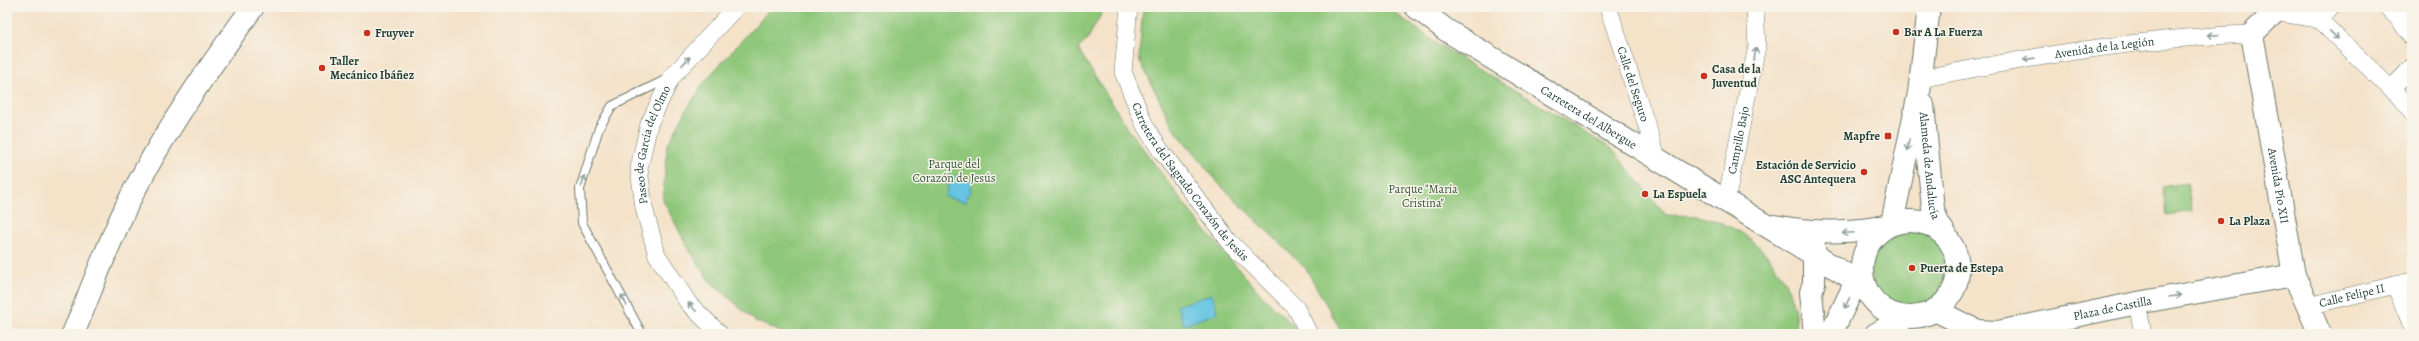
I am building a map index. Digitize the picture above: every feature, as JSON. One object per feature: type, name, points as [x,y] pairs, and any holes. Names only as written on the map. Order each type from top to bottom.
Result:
[{"type":"street","points":[[73,334],[123,214],[145,172],[191,96],[253,7]]},
{"type":"street","name":"Paseo de García del Olmo","points":[[720,334],[688,304],[658,255],[644,208],[639,168],[649,124],[671,78],[736,7]]},
{"type":"street","name":"Carretera del Sagrado Corazón de Jesús","points":[[1129,7],[1122,72],[1145,126],[1161,151],[1229,241],[1296,308],[1308,334]]},
{"type":"street","name":"Carretera del Albergue","points":[[1416,7],[1446,30],[1726,202],[1813,255],[1861,279]]},
{"type":"street","name":"Calle del Seguro","points":[[1608,7],[1658,160]]},
{"type":"street","name":"Campillo Bajo","points":[[1726,202],[1757,46],[1755,7]]},
{"type":"street","name":"Alameda de Andalucía","points":[[1889,225],[1919,86],[1929,7]]},
{"type":"street","points":[[2318,19],[2331,7]]},
{"type":"street","points":[[2387,7],[2406,14],[2412,38]]},
{"type":"street","points":[[2252,34],[2277,10],[2318,19],[2410,107],[2412,113]]},
{"type":"street","name":"Avenida de la Legión","points":[[1919,86],[1981,67],[2184,36],[2252,34]]},
{"type":"street","name":"Avenida Pío XII","points":[[2252,34],[2294,275],[2320,334]]},
{"type":"street","points":[[2391,89],[2412,66]]},
{"type":"street","name":"Alameda de Andalucía","points":[[1919,86],[1924,112],[1933,209],[1938,223],[1947,237]]},
{"type":"street","points":[[1831,334],[1861,279],[1863,257],[1868,244],[1889,225],[1918,221],[1934,226],[1947,237],[1954,249],[1958,262],[1958,276],[1954,290],[1946,302],[1935,310],[1921,316],[1907,317],[1883,309],[1874,301],[1861,279]]},
{"type":"street","name":"Carretera del Albergue","points":[[1762,224],[1822,232],[1849,233],[1889,225]]},
{"type":"street","name":"Carretera del Albergue","points":[[1762,224],[1774,234],[1792,256],[1811,292]]},
{"type":"street","points":[[1815,334],[1811,292],[1814,283],[1813,255],[1814,241],[1822,232]]},
{"type":"street","name":"Plaza de Castilla","points":[[1935,310],[1967,329],[1998,332],[2137,303],[2294,275]]},
{"type":"street","name":"Calle Felipe II","points":[[2308,306],[2412,281]]},
{"type":"street","name":"Calle Felipe II","points":[[2395,285],[2412,326]]},
{"type":"street","points":[[2137,303],[2142,334]]},
{"type":"street","points":[[1876,334],[1907,317]]},
{"type":"lane","points":[[642,334],[582,223],[580,189],[599,128],[612,106],[671,78]]},
{"type":"green space","name":"Parque del Corazón de Jesús","points":[[772,7],[1105,7],[1087,40],[1078,49],[1129,130],[1198,222],[1264,298],[1294,326],[1297,334],[786,334],[755,321],[709,280],[687,246],[663,200],[667,146],[687,109],[706,80]]},
{"type":"green space","name":"Parque \"María Cristina\"","points":[[1143,7],[1387,7],[1439,45],[1611,148],[1666,215],[1706,218],[1732,228],[1752,240],[1773,262],[1788,290],[1796,319],[1796,334],[1343,334],[1306,269],[1220,185],[1174,129],[1139,59]]},
{"type":"green space","points":[[2187,183],[2192,211],[2167,215],[2162,187]]},
{"type":"green space","points":[[1910,229],[1925,232],[1938,241],[1947,254],[1950,269],[1947,284],[1938,297],[1925,306],[1910,309],[1895,306],[1882,297],[1873,284],[1870,269],[1873,254],[1882,241],[1895,232]]},
{"type":"water","points":[[951,176],[957,179],[961,176],[966,180],[972,181],[970,187],[971,192],[967,195],[966,202],[945,197]]},
{"type":"water","points":[[1212,294],[1218,313],[1184,325],[1177,306]]},
{"type":"place","name":"Bar A La Fuerza","points":[[1896,32]]},
{"type":"place","name":"Fruyver","points":[[367,33]]},
{"type":"place","name":"Taller Mecánico Ibáñez","points":[[322,68]]},
{"type":"place","name":"Casa de la Juventud","points":[[1704,76]]},
{"type":"place","name":"Mapfre","points":[[1888,136]]},
{"type":"place","name":"Estación de Servicio ASC Antequera","points":[[1864,172]]},
{"type":"place","name":"La Espuela","points":[[1645,194]]},
{"type":"place","name":"La Plaza","points":[[2221,221]]},
{"type":"place","name":"Puerta de Estepa","points":[[1912,268]]}]
